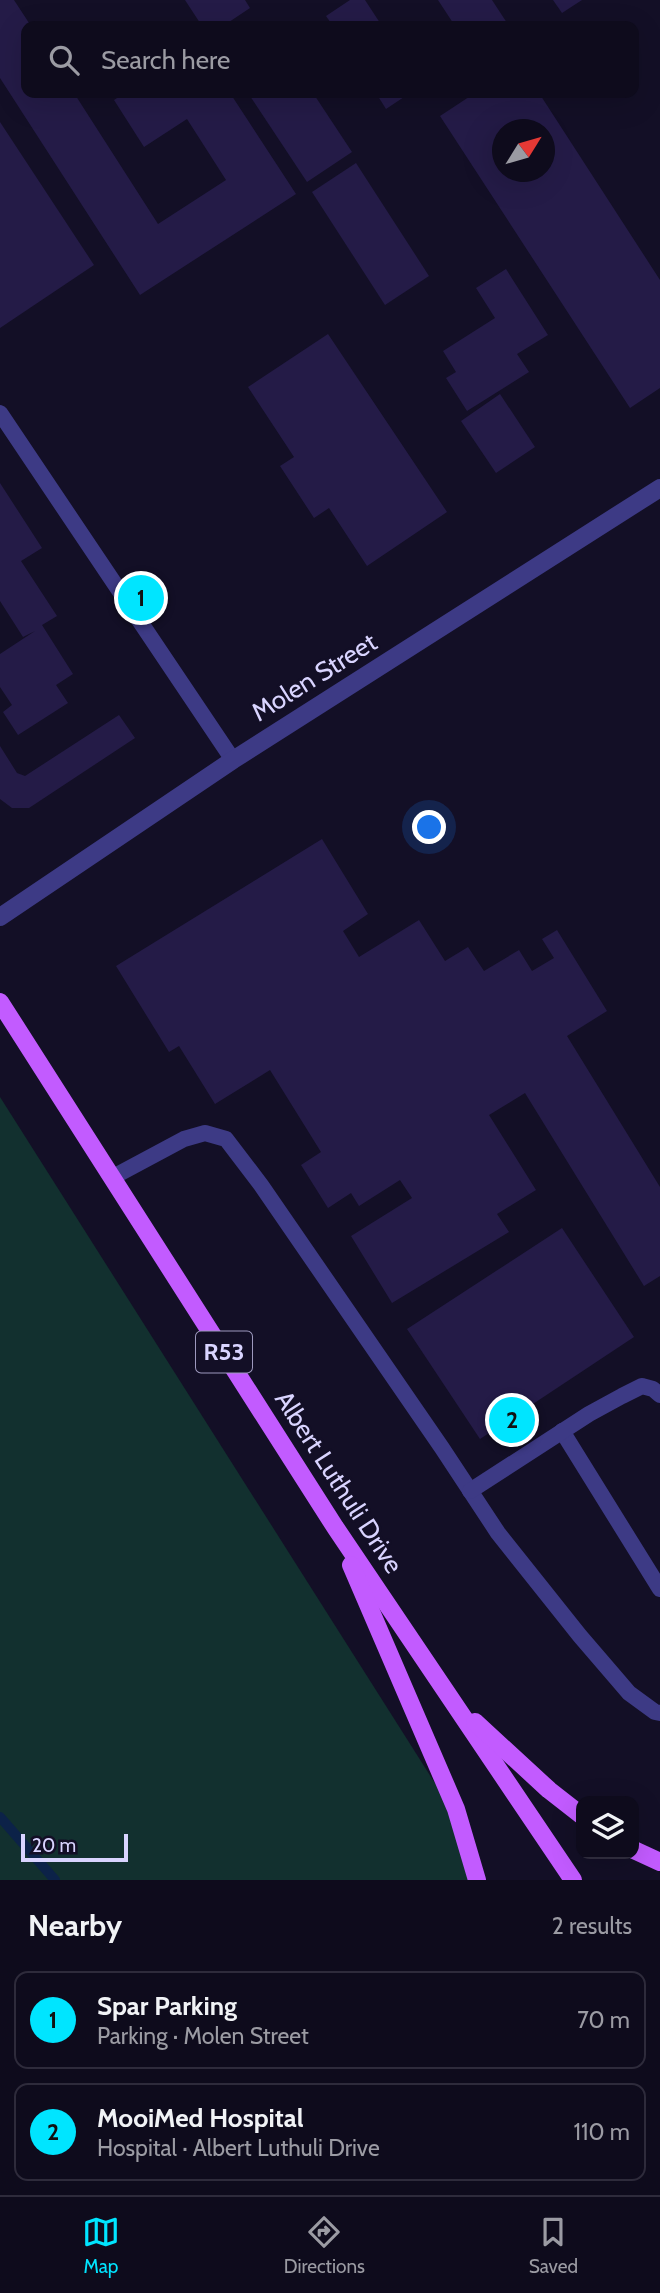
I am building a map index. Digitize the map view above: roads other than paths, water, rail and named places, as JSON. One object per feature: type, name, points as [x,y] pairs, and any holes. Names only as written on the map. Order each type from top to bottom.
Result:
[{"type":"main road","name":"Albert Luthuli Drive","points":[[0,1002],[335,1527],[573,1880]]},
{"type":"main road","points":[[335,1527],[456,1809],[477,1880]]},
{"type":"main road","points":[[452,1701],[549,1790],[576,1811]]},
{"type":"main road","points":[[639,1852],[660,1862]]},
{"type":"street","name":"Molen Street","points":[[0,916],[233,760],[660,488]]},
{"type":"lane","points":[[0,413],[233,760]]},
{"type":"lane","points":[[113,1177],[184,1139],[205,1133],[226,1139],[261,1185],[498,1533],[629,1693],[660,1713]]},
{"type":"lane","points":[[470,1491],[562,1430],[642,1386],[653,1388],[660,1395]]},
{"type":"lane","points":[[562,1430],[660,1589]]},
{"type":"waterway","points":[[0,1817],[55,1880]]},
{"type":"place","name":"Spar Parking","points":[[141,598]]},
{"type":"place","name":"MooiMed Hospital","points":[[512,1420]]}]
